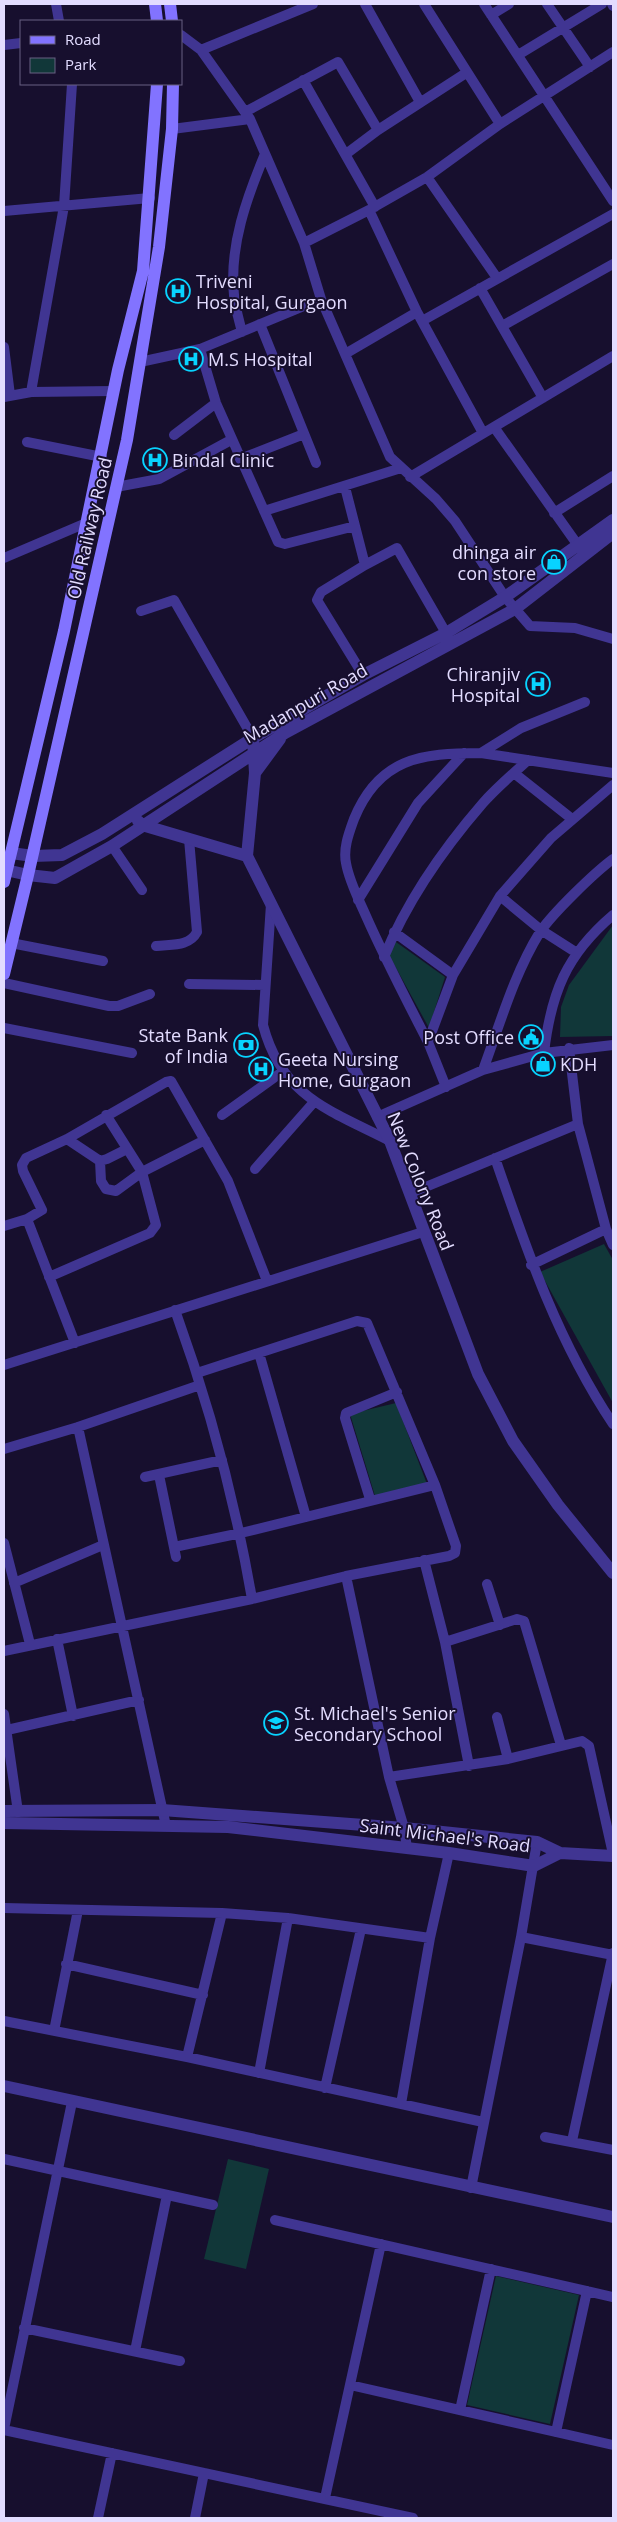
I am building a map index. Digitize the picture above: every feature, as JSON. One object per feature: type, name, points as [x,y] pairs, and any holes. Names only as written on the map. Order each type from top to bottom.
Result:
[{"type":"main road","points":[[155,4],[157,20]]},
{"type":"main road","points":[[170,4],[172,20]]},
{"type":"main road","name":"Old Railway Road","points":[[5,876],[64,631],[86,523],[102,457],[118,370],[143,271],[150,198],[157,85]]},
{"type":"main road","name":"Old Railway Road","points":[[4,974],[33,856],[116,487],[139,368],[159,247],[172,129],[173,85]]},
{"type":"main road","points":[[118,370],[139,368]]},
{"type":"main road","points":[[64,631],[82,636]]},
{"type":"street","points":[[56,4],[59,20]]},
{"type":"street","points":[[201,50],[314,4]]},
{"type":"street","points":[[365,4],[420,102]]},
{"type":"street","points":[[424,4],[500,124]]},
{"type":"street","points":[[484,4],[613,201]]},
{"type":"street","points":[[491,15],[509,4]]},
{"type":"street","points":[[547,4],[590,67]]},
{"type":"street","points":[[518,55],[602,4]]},
{"type":"street","points":[[182,36],[201,50],[247,116],[304,243],[321,299],[384,446],[401,468],[436,499],[455,521],[505,597],[530,626],[575,628],[613,639]]},
{"type":"street","points":[[4,45],[20,43]]},
{"type":"street","points":[[304,243],[427,177],[500,124],[613,52]]},
{"type":"street","points":[[172,129],[247,116],[335,62],[341,63],[378,130]]},
{"type":"street","points":[[346,154],[378,130],[466,73]]},
{"type":"street","points":[[303,80],[346,154],[420,316],[483,433]]},
{"type":"street","points":[[31,392],[64,206],[72,85]]},
{"type":"street","points":[[242,332],[234,285],[238,240],[244,205],[265,154]]},
{"type":"street","points":[[427,177],[497,278]]},
{"type":"street","points":[[4,211],[150,198]]},
{"type":"street","points":[[345,354],[480,288],[613,214]]},
{"type":"street","points":[[502,326],[613,264]]},
{"type":"street","points":[[480,288],[543,398]]},
{"type":"street","points":[[139,368],[200,350],[321,299]]},
{"type":"street","points":[[260,324],[316,463]]},
{"type":"street","points":[[4,347],[7,396],[31,392],[114,391]]},
{"type":"street","points":[[200,350],[216,403],[277,540],[282,544],[355,526]]},
{"type":"street","points":[[410,476],[613,356]]},
{"type":"street","points":[[174,435],[216,403]]},
{"type":"street","points":[[494,427],[581,551]]},
{"type":"street","points":[[240,459],[304,434]]},
{"type":"street","points":[[116,487],[158,479],[231,440]]},
{"type":"street","points":[[27,442],[102,457]]},
{"type":"street","points":[[264,511],[346,487],[401,468]]},
{"type":"street","points":[[554,513],[613,476]]},
{"type":"street","points":[[346,487],[364,565]]},
{"type":"street","name":"Madanpuri Road","points":[[5,876],[55,878],[112,846],[285,733],[515,610],[613,520]]},
{"type":"street","points":[[4,558],[86,523]]},
{"type":"street","name":"Madanpuri Road","points":[[11,853],[33,856],[62,855],[132,815],[253,738],[363,675],[446,633],[613,533]]},
{"type":"street","points":[[363,675],[317,600],[321,592],[364,565],[397,548],[446,633]]},
{"type":"street","points":[[132,815],[142,825],[247,856],[255,773],[253,738],[174,600],[141,611]]},
{"type":"street","points":[[481,753],[521,728],[585,702]]},
{"type":"street","points":[[255,773],[285,733]]},
{"type":"street","points":[[358,900],[418,803],[464,753]]},
{"type":"street","points":[[446,1087],[428,1042],[384,957],[358,900],[345,863],[348,835],[361,802],[378,779],[407,760],[464,753],[481,753],[613,773]]},
{"type":"street","points":[[384,957],[394,932],[444,851],[485,801],[528,760]]},
{"type":"street","points":[[514,773],[572,818]]},
{"type":"street","points":[[428,1042],[453,975],[500,896],[551,838],[572,818],[613,785]]},
{"type":"street","points":[[156,946],[186,943],[191,941],[197,932],[188,839]]},
{"type":"street","points":[[112,846],[142,890]]},
{"type":"street","name":"New Colony Road","points":[[247,856],[390,1141],[478,1374],[513,1440],[558,1505],[613,1573]]},
{"type":"street","points":[[483,1070],[526,957],[541,930],[590,878],[613,860]]},
{"type":"street","points":[[500,896],[541,930],[577,953]]},
{"type":"street","points":[[271,902],[264,985],[263,1025],[268,1043],[282,1072],[296,1088],[314,1102],[390,1141]]},
{"type":"street","points":[[544,1053],[548,1017],[559,982],[577,953],[613,915]]},
{"type":"street","points":[[394,932],[453,975]]},
{"type":"street","points":[[11,942],[103,960]]},
{"type":"street","points":[[4,983],[109,1006],[118,1006],[150,994]]},
{"type":"street","points":[[189,984],[264,985]]},
{"type":"street","points":[[4,1028],[132,1053]]},
{"type":"street","points":[[377,1117],[483,1070],[568,1048],[613,1044]]},
{"type":"street","points":[[568,1048],[578,1124],[606,1229],[613,1245]]},
{"type":"street","points":[[222,1114],[282,1072]]},
{"type":"street","points":[[4,1226],[38,1215],[42,1207],[23,1171],[23,1162],[26,1158],[67,1139],[106,1115],[171,1081],[228,1181],[267,1281]]},
{"type":"street","points":[[255,1168],[314,1102]]},
{"type":"street","points":[[49,1277],[150,1232],[154,1228],[156,1221],[142,1172],[106,1115]]},
{"type":"street","points":[[410,1192],[578,1124]]},
{"type":"street","points":[[67,1139],[100,1160],[107,1160],[127,1148]]},
{"type":"street","points":[[100,1160],[101,1181],[110,1192],[116,1191],[142,1172],[205,1140]]},
{"type":"street","points":[[496,1158],[531,1265],[594,1396],[613,1424]]},
{"type":"street","points":[[27,1219],[75,1343]]},
{"type":"street","points":[[531,1265],[606,1229]]},
{"type":"street","points":[[4,1365],[423,1232]]},
{"type":"street","points":[[175,1310],[197,1373],[222,1460],[241,1533],[252,1599]]},
{"type":"street","points":[[4,1651],[30,1644],[123,1627],[252,1599],[346,1576],[452,1556],[455,1553],[456,1546],[435,1485],[369,1326],[362,1320],[197,1373]]},
{"type":"street","points":[[259,1353],[306,1517]]},
{"type":"street","points":[[4,1449],[78,1427],[200,1385]]},
{"type":"street","points":[[370,1500],[345,1418],[346,1413],[397,1392]]},
{"type":"street","points":[[78,1427],[166,1826]]},
{"type":"street","points":[[145,1477],[222,1460]]},
{"type":"street","points":[[160,1475],[175,1552],[241,1533],[435,1485]]},
{"type":"street","points":[[4,1543],[30,1644]]},
{"type":"street","points":[[14,1583],[103,1544]]},
{"type":"street","points":[[424,1560],[445,1642],[469,1766]]},
{"type":"street","points":[[346,1576],[389,1777],[404,1828],[407,1848]]},
{"type":"street","points":[[487,1584],[500,1625]]},
{"type":"street","points":[[445,1642],[517,1620],[521,1620],[527,1625],[561,1745]]},
{"type":"street","points":[[57,1639],[73,1716]]},
{"type":"street","points":[[7,1730],[139,1700]]},
{"type":"street","points":[[4,1714],[18,1812]]},
{"type":"street","points":[[497,1717],[508,1759]]},
{"type":"street","points":[[389,1777],[508,1759],[582,1741],[589,1746],[613,1855],[560,1853]]},
{"type":"street","name":"Saint Michael's Road","points":[[4,1812],[162,1810],[404,1828],[537,1842],[560,1853]]},
{"type":"street","name":"Saint Michael's Road","points":[[4,1824],[228,1827],[449,1853],[534,1866],[560,1853]]},
{"type":"street","points":[[471,2188],[521,1937],[537,1842]]},
{"type":"street","points":[[401,2104],[430,1938],[449,1853]]},
{"type":"street","points":[[4,1908],[222,1913],[288,1918],[430,1938]]},
{"type":"street","points":[[54,2031],[78,1910]]},
{"type":"street","points":[[187,2057],[222,1913]]},
{"type":"street","points":[[259,2073],[288,1918]]},
{"type":"street","points":[[325,2088],[361,1929]]},
{"type":"street","points":[[521,1937],[613,1954],[572,2141]]},
{"type":"street","points":[[66,1964],[203,1995]]},
{"type":"street","points":[[4,2021],[187,2057],[484,2122]]},
{"type":"street","points":[[4,2086],[471,2188],[613,2217]]},
{"type":"street","points":[[72,2102],[24,2328],[8,2388],[4,2430],[413,2518]]},
{"type":"street","points":[[544,2137],[613,2150]]},
{"type":"street","points":[[4,2159],[213,2205]]},
{"type":"street","points":[[135,2351],[167,2195]]},
{"type":"street","points":[[275,2220],[613,2297]]},
{"type":"street","points":[[325,2498],[381,2244]]},
{"type":"street","points":[[460,2410],[491,2269]]},
{"type":"street","points":[[556,2432],[587,2291]]},
{"type":"street","points":[[24,2328],[180,2361]]},
{"type":"street","points":[[350,2384],[613,2445]]},
{"type":"street","points":[[98,2518],[112,2453]]},
{"type":"street","points":[[195,2518],[204,2473]]},
{"type":"green space","points":[[613,925],[613,1036],[560,1037],[561,1007],[569,985]]},
{"type":"green space","points":[[396,942],[445,977],[429,1028],[389,955]]},
{"type":"green space","points":[[604,1244],[613,1260],[613,1403],[540,1272]]},
{"type":"green space","points":[[396,1403],[427,1484],[375,1496],[350,1414]]},
{"type":"green space","points":[[228,2159],[269,2169],[246,2269],[204,2259]]},
{"type":"green space","points":[[496,2276],[579,2295],[550,2424],[467,2405]]},
{"type":"place","name":"Triveni Hospital, Gurgaon","points":[[178,291]]},
{"type":"place","name":"M.S Hospital","points":[[191,359]]},
{"type":"place","name":"Bindal Clinic","points":[[155,460]]},
{"type":"place","name":"dhinga air con store","points":[[554,562]]},
{"type":"place","name":"Chiranjiv Hospital","points":[[538,684]]},
{"type":"place","name":"Post Office","points":[[531,1037]]},
{"type":"place","name":"State Bank of India","points":[[246,1045]]},
{"type":"place","name":"KDH","points":[[543,1064]]},
{"type":"place","name":"Geeta Nursing Home, Gurgaon","points":[[261,1069]]},
{"type":"place","name":"St. Michael's Senior Secondary School","points":[[276,1723]]}]
